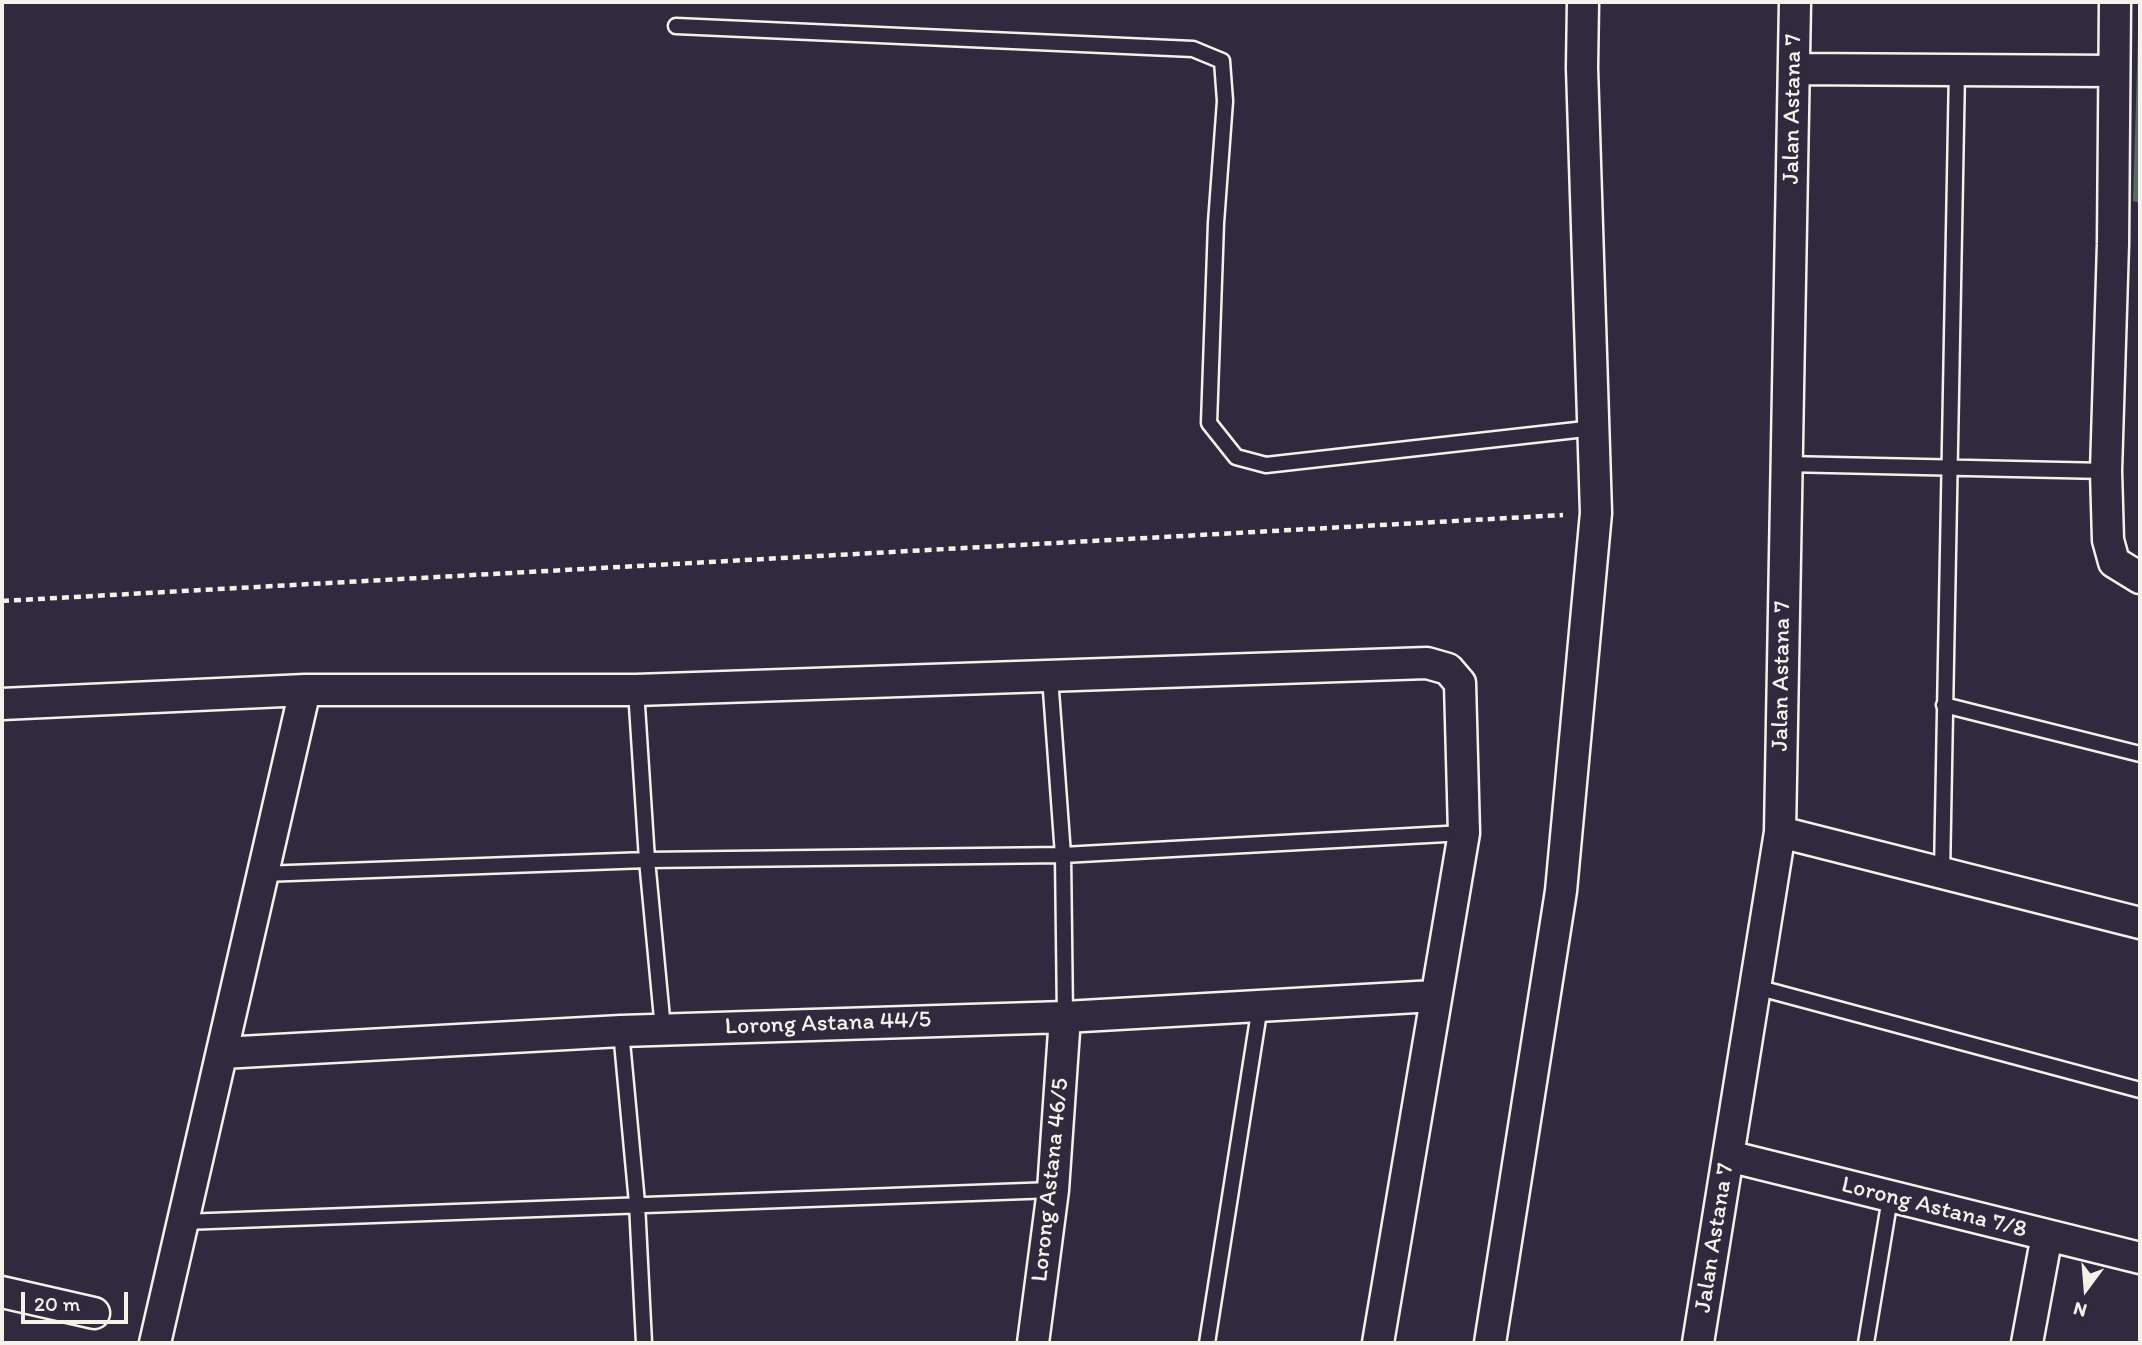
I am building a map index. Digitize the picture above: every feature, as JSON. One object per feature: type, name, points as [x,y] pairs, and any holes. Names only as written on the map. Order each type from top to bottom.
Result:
[{"type":"street","points":[[1490,1343],[1561,891],[1595,513],[1582,68],[1583,2]]},
{"type":"street","name":"Jalan Astana 7","points":[[1698,1343],[1780,832],[1795,2]]},
{"type":"street","points":[[2115,2],[2113,71],[2127,248],[2106,471],[2108,540],[2114,562],[2140,578]]},
{"type":"street","points":[[1794,69],[2113,71]]},
{"type":"street","points":[[2,704],[305,690],[636,690],[1427,663],[1448,669],[1460,683],[1464,833],[1434,996],[1378,1343]]},
{"type":"street","points":[[155,1343],[305,690]]},
{"type":"street","points":[[1780,832],[2140,923]]},
{"type":"street","name":"Lorong Astana 44/5","points":[[222,1053],[663,1029],[1065,1017],[1434,996]]},
{"type":"street","name":"Lorong Astana 46/5","points":[[1033,1343],[1053,1190],[1065,1017]]},
{"type":"street","name":"Lorong Astana 7/8","points":[[1728,1156],[2140,1258]]},
{"type":"street","points":[[2026,1343],[2047,1236]]},
{"type":"street","points":[[2,1292],[94,1313]]},
{"type":"lane","points":[[676,26],[1193,49],[1222,61],[1226,101],[1216,223],[1209,423],[1237,457],[1266,465],[1594,428]]},
{"type":"lane","points":[[1942,873],[1957,70]]},
{"type":"lane","points":[[1786,464],[2106,471]]},
{"type":"lane","points":[[1050,677],[1063,855],[1065,1017]]},
{"type":"lane","points":[[636,690],[647,860],[663,1029]]},
{"type":"lane","points":[[1944,705],[2140,754]]},
{"type":"lane","points":[[262,874],[647,860],[1063,855],[1464,833]]},
{"type":"lane","points":[[1756,987],[2140,1090]]},
{"type":"lane","points":[[1208,1343],[1260,1006]]},
{"type":"lane","points":[[621,1031],[637,1203],[644,1343]]},
{"type":"lane","points":[[183,1222],[637,1203],[1053,1190]]},
{"type":"lane","points":[[1866,1343],[1890,1198]]},
{"type":"path","points":[[2,601],[1595,513]]},
{"type":"green space","points":[[2140,2],[2140,203],[2133,201]]}]
